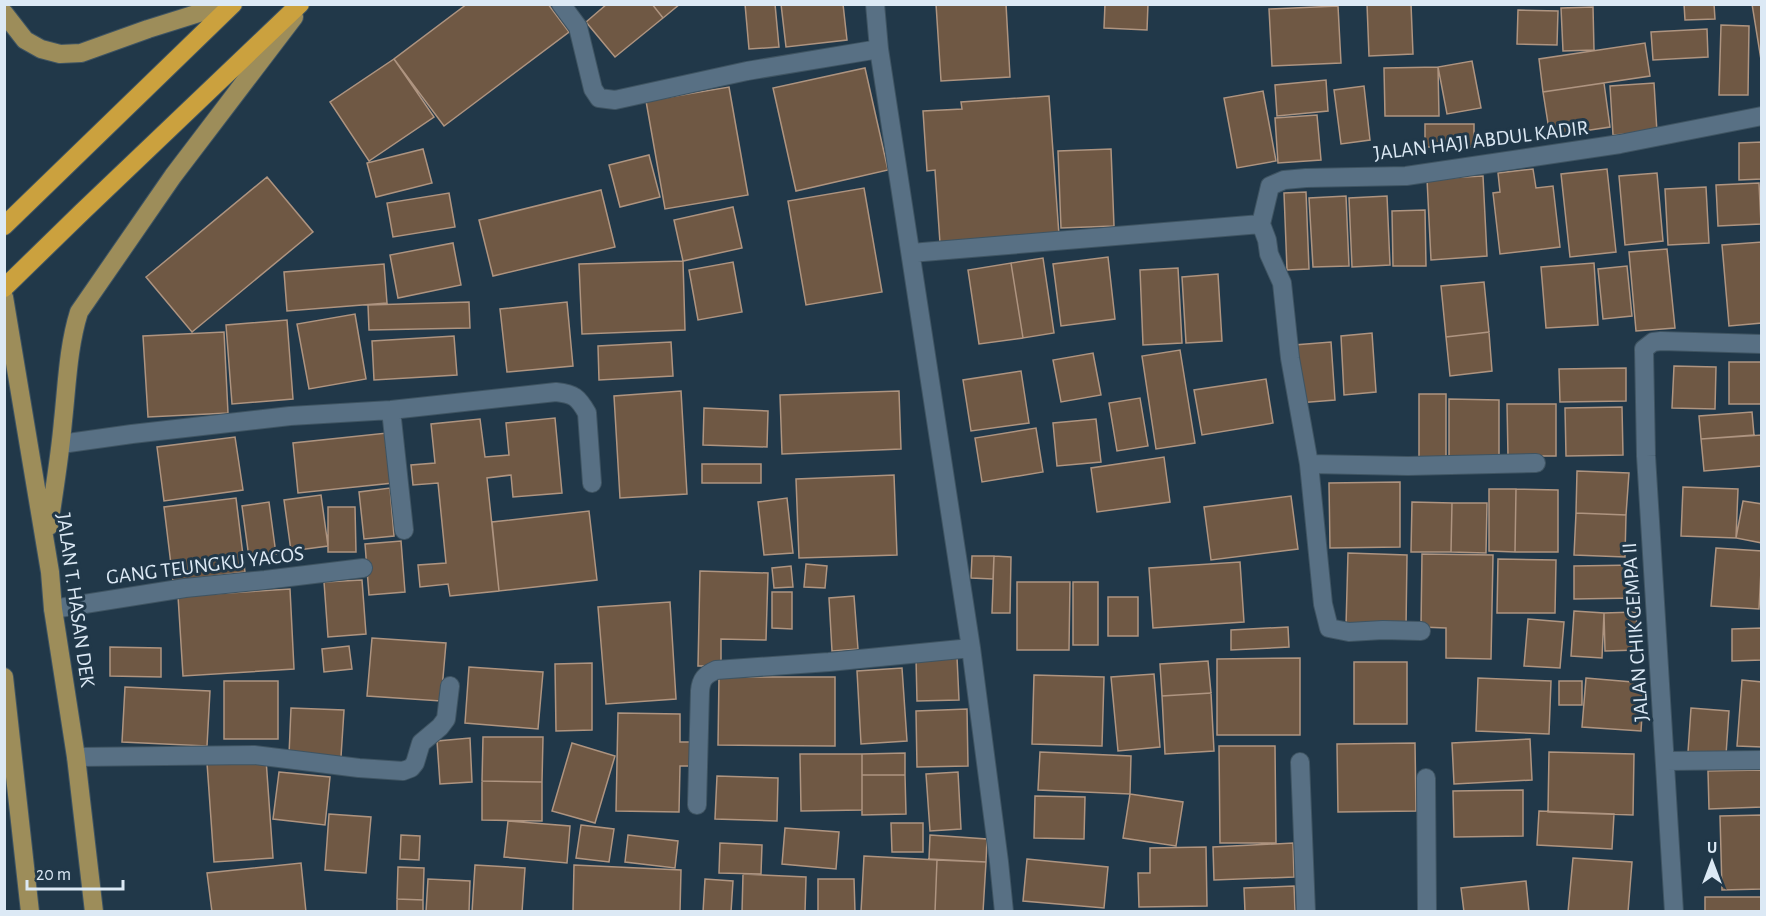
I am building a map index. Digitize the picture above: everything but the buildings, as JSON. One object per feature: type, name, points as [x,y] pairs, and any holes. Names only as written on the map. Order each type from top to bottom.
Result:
[{"type":"highway","points":[[4,226],[233,4]]},
{"type":"highway","points":[[4,288],[302,4]]},
{"type":"main road","points":[[4,13],[25,40],[41,49],[60,54],[81,53],[228,4]]},
{"type":"main road","points":[[46,543],[61,444],[70,353],[79,312],[173,176],[302,4]]},
{"type":"main road","name":"JALAN T. HASAN DEK","points":[[4,297],[46,543],[76,757],[94,912]]},
{"type":"main road","points":[[4,677],[30,912]]},
{"type":"street","points":[[561,4],[578,27],[593,89],[599,98],[615,100],[747,71],[879,49]]},
{"type":"street","points":[[875,4],[879,49],[971,648],[1004,912]]},
{"type":"street","name":"JALAN HAJI ABDUL KADIR","points":[[1261,224],[1270,186],[1284,180],[1406,176],[1620,144],[1761,116]]},
{"type":"street","points":[[911,253],[1261,224],[1269,254],[1282,283],[1290,358],[1309,464],[1323,604],[1329,628],[1349,632],[1421,631]]},
{"type":"street","name":"JALAN CHIK GEMPA II","points":[[1674,912],[1646,456],[1644,349],[1653,342],[1661,341],[1761,344]]},
{"type":"street","points":[[61,444],[290,416],[391,410],[556,392],[571,394],[581,403],[587,413],[592,483]]},
{"type":"street","points":[[391,410],[404,530]]},
{"type":"street","points":[[1309,464],[1408,466],[1536,463]]},
{"type":"street","name":"GANG TEUNGKU YACOS","points":[[54,609],[184,588],[363,568]]},
{"type":"street","points":[[697,805],[700,691],[705,675],[716,670],[971,648]]},
{"type":"street","points":[[76,757],[254,755],[403,771],[411,768],[415,763],[421,743],[446,719],[450,686]]},
{"type":"street","points":[[1665,760],[1761,760]]},
{"type":"street","points":[[1300,762],[1306,912]]},
{"type":"street","points":[[1426,778],[1427,912]]}]
